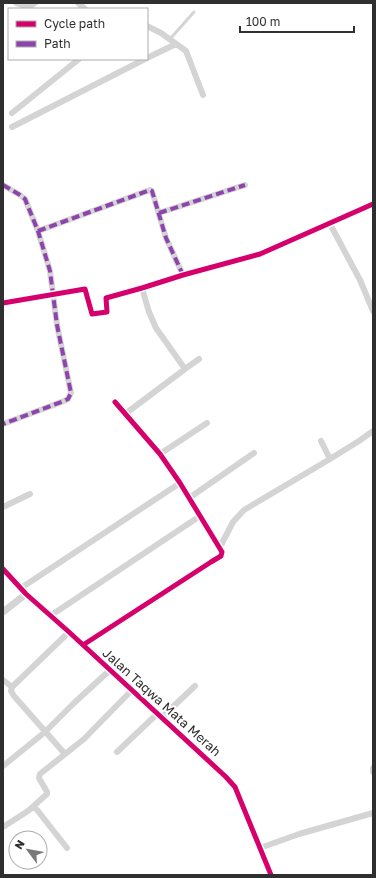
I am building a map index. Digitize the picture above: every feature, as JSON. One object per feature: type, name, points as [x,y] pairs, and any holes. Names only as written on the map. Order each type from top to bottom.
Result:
[{"type":"street","points":[[16,3],[28,7],[35,3]]},
{"type":"street","points":[[148,26],[161,33],[186,51],[203,95]]},
{"type":"street","points":[[148,58],[176,44]]},
{"type":"street","points":[[12,113],[78,60]]},
{"type":"street","points":[[12,127],[144,60]]},
{"type":"street","points":[[3,184],[25,199],[38,231],[50,271],[57,325],[70,393],[68,399],[64,401],[3,424]]},
{"type":"street","points":[[159,213],[245,184]]},
{"type":"street","points":[[38,231],[150,190],[152,191],[166,238],[183,275]]},
{"type":"street","points":[[3,303],[85,289],[92,314],[108,312],[106,298],[260,254],[373,204]]},
{"type":"street","points":[[329,224],[360,280],[373,311]]},
{"type":"street","points":[[142,288],[149,312],[156,328],[185,369]]},
{"type":"street","points":[[125,414],[199,359]]},
{"type":"street","points":[[83,645],[221,556],[222,552],[180,483],[160,454],[115,402]]},
{"type":"street","points":[[160,454],[207,423]]},
{"type":"street","points":[[220,547],[233,522],[244,510],[330,459],[373,431]]},
{"type":"street","points":[[320,440],[330,459]]},
{"type":"street","points":[[189,498],[254,453]]},
{"type":"street","points":[[21,588],[180,483]]},
{"type":"street","points":[[3,507],[30,494]]},
{"type":"street","points":[[50,616],[200,516]]},
{"type":"street","name":"Jalan Taqwa Mata Merah","points":[[3,569],[26,594],[160,715],[235,787],[271,875]]},
{"type":"street","points":[[3,612],[26,594]]},
{"type":"street","points":[[65,754],[11,691],[12,687],[69,632]]},
{"type":"street","points":[[3,766],[45,732],[74,702],[110,670]]},
{"type":"street","points":[[3,680],[12,687]]},
{"type":"street","points":[[117,752],[195,686]]},
{"type":"street","points":[[3,827],[34,806],[47,794],[40,778],[40,774],[84,739],[132,690]]},
{"type":"street","points":[[34,806],[67,848]]},
{"type":"street","points":[[260,848],[299,834],[373,812]]},
{"type":"lane","points":[[170,40],[194,12]]},
{"type":"marked path","points":[[3,185],[25,199],[38,231],[50,271],[57,325],[71,393],[68,399],[64,401],[3,424]]},
{"type":"marked path","points":[[159,213],[245,185]]},
{"type":"marked path","points":[[38,231],[150,190],[152,191],[166,238],[183,275]]},
{"type":"cycle path","points":[[3,303],[85,289],[92,314],[107,312],[106,298],[260,254],[373,204]]},
{"type":"cycle path","points":[[83,645],[221,556],[222,552],[180,483],[160,454],[115,402]]},
{"type":"cycle path","points":[[3,569],[26,594],[69,632],[235,787],[271,875]]}]
